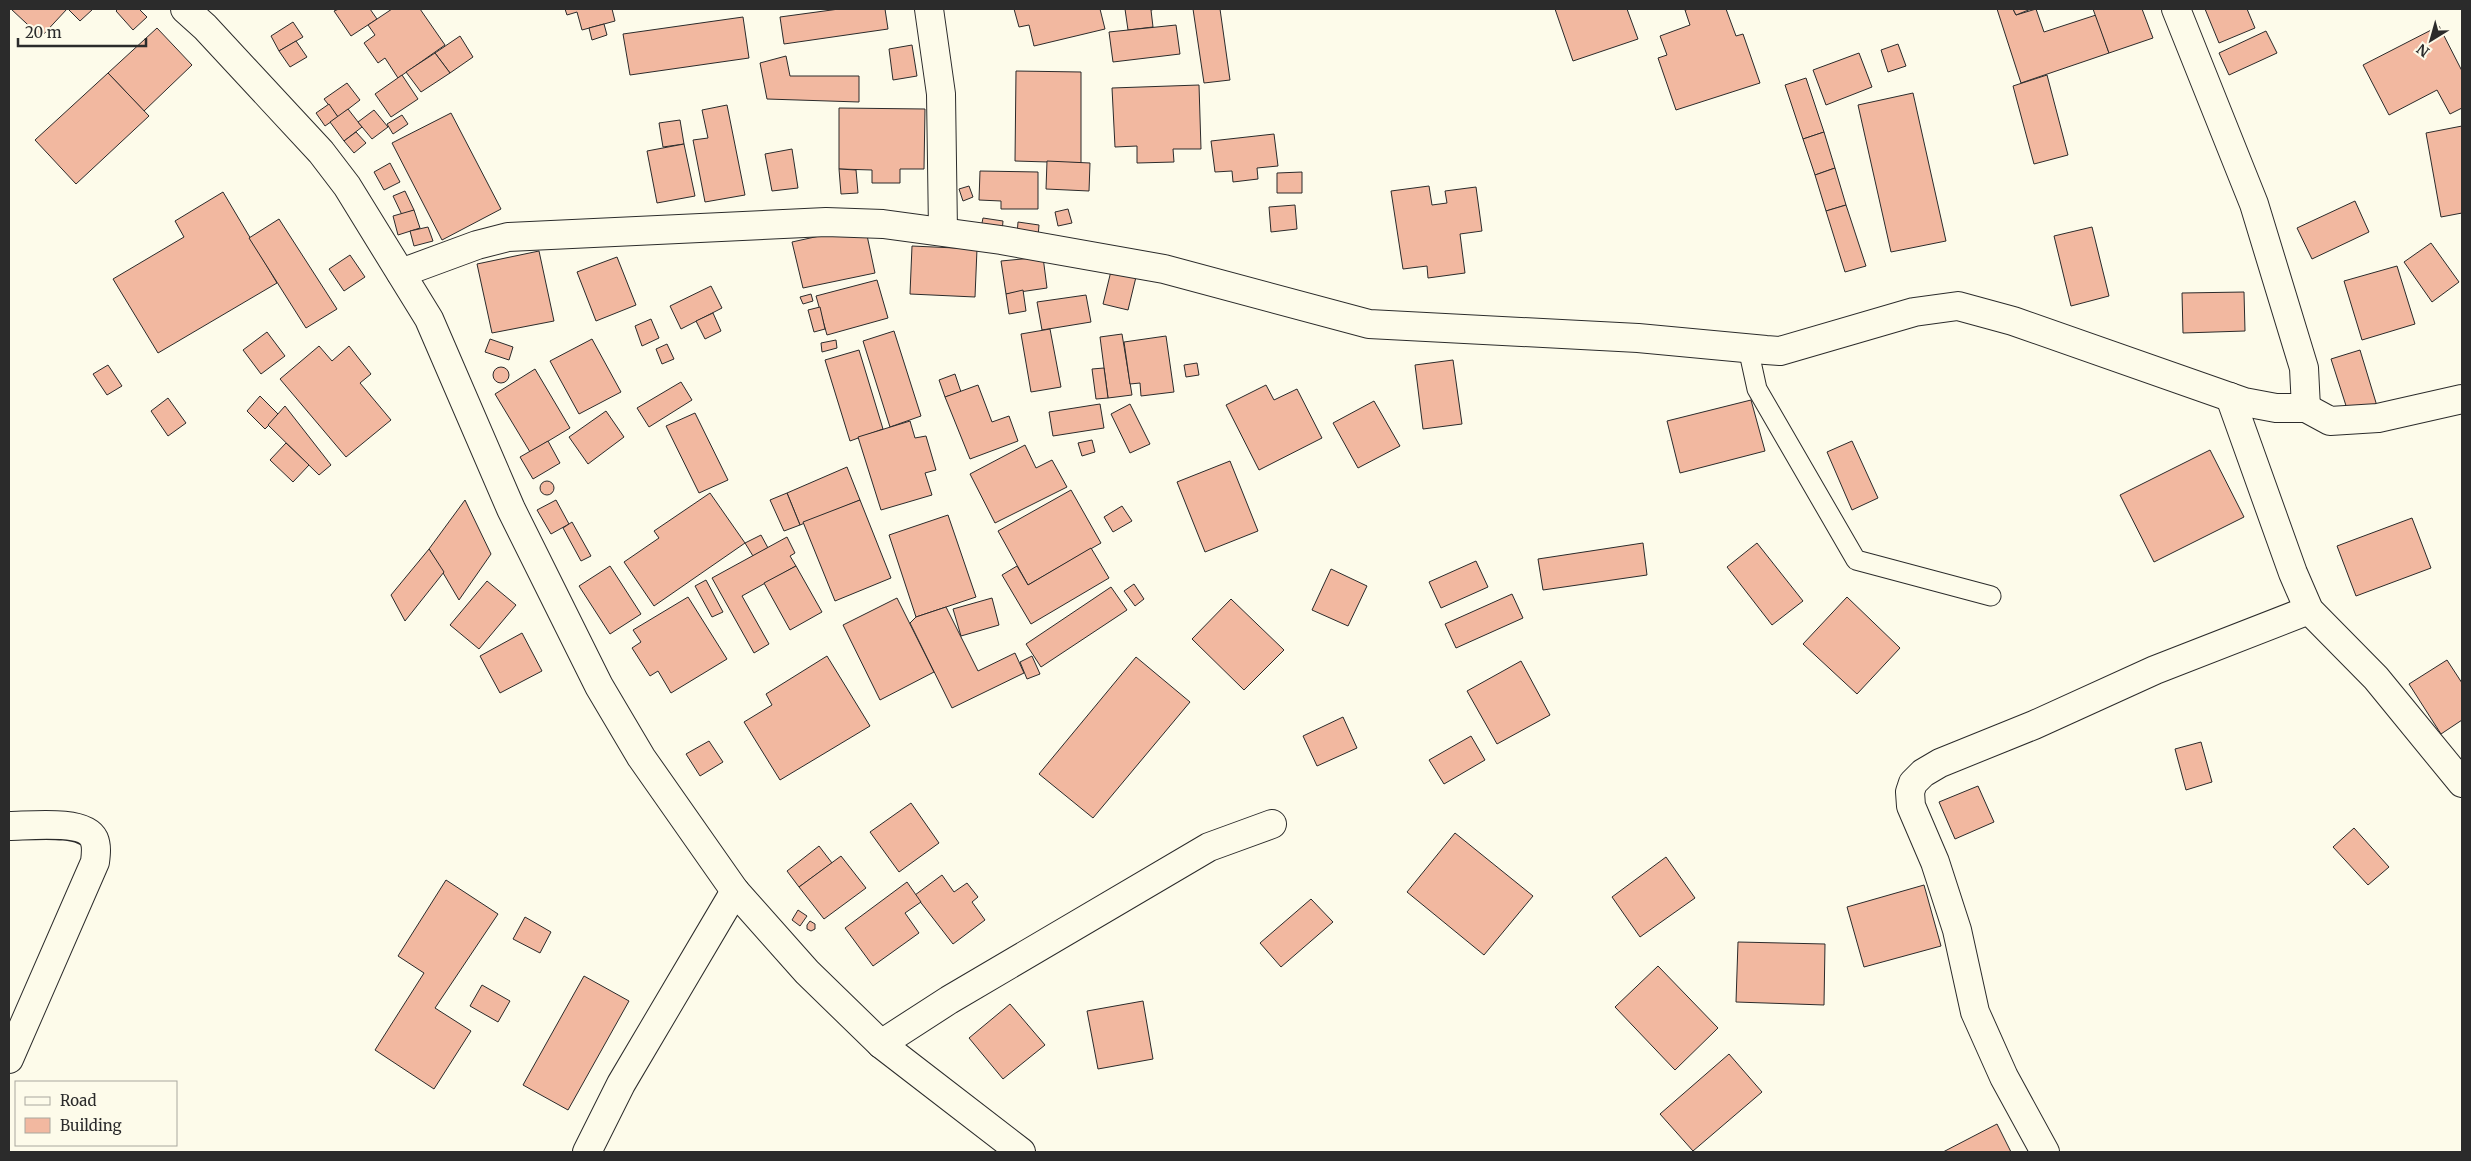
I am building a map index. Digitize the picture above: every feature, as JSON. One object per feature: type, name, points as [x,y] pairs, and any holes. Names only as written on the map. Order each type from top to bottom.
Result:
[{"type":"street","points":[[184,9],[205,27],[321,152],[346,186],[401,274],[429,319],[511,510],[599,686],[641,757],[735,891],[807,972],[881,1044],[1021,1152]]},
{"type":"street","points":[[929,9],[941,94],[943,231]]},
{"type":"street","points":[[2176,9],[2254,204],[2304,368],[2306,408]]},
{"type":"street","points":[[401,274],[477,245],[508,237],[826,222],[883,224],[943,231],[1164,270],[1369,324],[1629,338],[1780,351],[1914,312],[1958,306],[2013,321],[2244,402],[2276,408],[2306,408],[2330,421],[2378,418],[2462,399]]},
{"type":"street","points":[[2230,397],[2293,574],[2309,610],[2376,678],[2449,764],[2462,783]]},
{"type":"street","points":[[2045,1152],[2004,1077],[1975,1012],[1957,930],[1935,862],[1911,806],[1910,792],[1913,783],[1923,773],[1940,763],[2034,725],[2154,670],[2309,610]]},
{"type":"street","points":[[881,1044],[949,1000],[1209,847],[1272,824]]},
{"type":"street","points":[[9,826],[73,826],[85,830],[93,838],[96,850],[95,862],[9,1060]]},
{"type":"street","points":[[587,1152],[621,1084],[735,891]]},
{"type":"lane","points":[[1748,348],[1756,389],[1856,560],[1991,596]]},
{"type":"building","points":[[11,9],[67,9],[41,37]]},
{"type":"building","points":[[68,9],[93,9],[80,21]]},
{"type":"building","points":[[118,9],[139,9],[147,17],[133,30],[116,11]]},
{"type":"building","points":[[339,9],[370,9],[377,19],[351,36],[334,11]]},
{"type":"building","points":[[392,9],[420,9],[445,45],[398,78],[385,58],[378,63],[364,43],[375,35],[368,25]]},
{"type":"building","points":[[565,9],[612,9],[615,21],[582,30],[577,12],[567,15]]},
{"type":"building","points":[[839,9],[885,9],[888,29],[784,44],[780,17]]},
{"type":"building","points":[[1014,9],[1100,9],[1105,29],[1034,46],[1029,25],[1019,27]]},
{"type":"building","points":[[1125,9],[1156,9],[1151,10],[1153,27],[1128,30]]},
{"type":"building","points":[[1193,9],[1220,9],[1230,80],[1204,83]]},
{"type":"building","points":[[1555,9],[1627,9],[1638,39],[1573,61]]},
{"type":"building","points":[[1726,9],[1736,36],[1743,34],[1760,83],[1676,110],[1658,58],[1667,55],[1660,36],[1690,25],[1685,10]]},
{"type":"building","points":[[1997,9],[2013,9],[2016,15],[2036,9],[2044,32],[2096,15],[2109,53],[2021,83]]},
{"type":"building","points":[[2013,9],[2031,9],[2016,15]]},
{"type":"building","points":[[2093,9],[2142,9],[2153,38],[2109,53]]},
{"type":"building","points":[[2205,9],[2247,9],[2255,28],[2219,43]]},
{"type":"building","points":[[743,17],[749,58],[630,75],[623,34]]},
{"type":"building","points":[[293,22],[303,37],[279,51],[271,36]]},
{"type":"building","points":[[604,24],[607,35],[592,40],[589,28]]},
{"type":"building","points":[[1176,25],[1180,54],[1113,62],[1109,32]]},
{"type":"building","points":[[2439,26],[2462,71],[2462,108],[2450,114],[2437,90],[2389,115],[2363,65]]},
{"type":"building","points":[[157,28],[192,65],[144,111],[108,73]]},
{"type":"building","points":[[2266,31],[2277,53],[2229,75],[2219,53]]},
{"type":"building","points":[[460,36],[473,57],[450,73],[435,53]]},
{"type":"building","points":[[296,41],[307,57],[290,67],[279,51]]},
{"type":"building","points":[[1898,44],[1906,66],[1888,72],[1881,50]]},
{"type":"building","points":[[912,45],[917,76],[893,80],[889,49]]},
{"type":"building","points":[[435,53],[450,73],[421,92],[406,72]]},
{"type":"building","points":[[1859,53],[1872,87],[1826,105],[1813,70]]},
{"type":"building","points":[[786,56],[790,76],[859,76],[859,102],[767,99],[760,63]]},
{"type":"building","points":[[1016,71],[1081,72],[1081,163],[1015,161]]},
{"type":"building","points":[[108,73],[149,116],[76,184],[35,140]]},
{"type":"building","points":[[402,75],[418,99],[391,117],[375,94]]},
{"type":"building","points":[[2047,75],[2068,155],[2034,164],[2013,86]]},
{"type":"building","points":[[1806,78],[1824,132],[1803,139],[1785,85]]},
{"type":"building","points":[[347,83],[360,100],[338,117],[324,99]]},
{"type":"building","points":[[1199,85],[1201,149],[1173,149],[1174,162],[1137,163],[1137,146],[1115,147],[1112,88]]},
{"type":"building","points":[[1913,93],[1946,241],[1891,252],[1858,105]]},
{"type":"building","points":[[329,104],[338,117],[325,126],[316,113]]},
{"type":"building","points":[[727,105],[745,195],[705,202],[693,140],[708,138],[702,110]]},
{"type":"building","points":[[839,108],[925,109],[924,169],[900,169],[900,183],[872,183],[872,170],[839,169]]},
{"type":"building","points":[[348,109],[362,127],[344,141],[330,122]]},
{"type":"building","points":[[374,110],[388,127],[372,139],[358,122]]},
{"type":"building","points":[[451,113],[501,209],[442,240],[392,143]]},
{"type":"building","points":[[402,115],[408,124],[393,134],[387,124]]},
{"type":"building","points":[[680,120],[684,144],[663,147],[659,123]]},
{"type":"building","points":[[2462,126],[2462,213],[2441,217],[2426,133]]},
{"type":"building","points":[[356,132],[366,143],[354,153],[344,141]]},
{"type":"building","points":[[1824,132],[1835,168],[1815,175],[1803,139]]},
{"type":"building","points":[[1274,134],[1278,166],[1257,168],[1258,179],[1233,182],[1232,171],[1215,172],[1211,141]]},
{"type":"building","points":[[684,144],[695,196],[657,203],[647,151]]},
{"type":"building","points":[[792,149],[798,188],[772,191],[765,154]]},
{"type":"building","points":[[1047,161],[1090,163],[1089,191],[1046,189]]},
{"type":"building","points":[[390,163],[400,182],[384,190],[374,172]]},
{"type":"building","points":[[1835,168],[1846,205],[1826,211],[1815,175]]},
{"type":"building","points":[[839,169],[856,170],[858,193],[841,194]]},
{"type":"building","points":[[980,171],[1038,172],[1038,209],[1001,209],[1001,201],[979,200]]},
{"type":"building","points":[[1302,172],[1302,193],[1277,193],[1277,173]]},
{"type":"building","points":[[969,186],[973,197],[963,201],[959,189]]},
{"type":"building","points":[[1429,186],[1432,205],[1447,203],[1445,191],[1476,187],[1482,231],[1460,234],[1465,273],[1428,278],[1427,266],[1403,269],[1391,191]]},
{"type":"building","points":[[405,191],[414,210],[402,215],[393,196]]},
{"type":"building","points":[[223,192],[277,283],[158,353],[113,279],[184,237],[175,221]]},
{"type":"building","points":[[2355,201],[2369,232],[2312,259],[2297,228]]},
{"type":"building","points":[[1295,205],[1297,229],[1271,232],[1269,207]]},
{"type":"building","points":[[1846,205],[1866,266],[1845,272],[1826,211]]},
{"type":"building","points":[[1068,209],[1072,223],[1058,226],[1055,212]]},
{"type":"building","points":[[414,210],[420,228],[398,235],[393,216]]},
{"type":"building","points":[[983,218],[1003,221],[1002,232],[981,228]]},
{"type":"building","points":[[279,219],[337,309],[306,328],[249,238]]},
{"type":"building","points":[[1018,222],[1039,225],[1038,237],[1017,235]]},
{"type":"building","points":[[865,226],[875,273],[803,288],[792,242]]},
{"type":"building","points":[[428,227],[433,241],[414,246],[410,231]]},
{"type":"building","points":[[2092,227],[2109,296],[2071,306],[2054,236]]},
{"type":"building","points":[[2431,243],[2459,282],[2432,302],[2404,262]]},
{"type":"building","points":[[912,246],[977,249],[975,297],[910,294]]},
{"type":"building","points":[[539,251],[554,321],[492,333],[477,264]]},
{"type":"building","points":[[350,255],[365,277],[344,291],[329,269]]},
{"type":"building","points":[[617,257],[636,305],[596,321],[577,272]]},
{"type":"building","points":[[1043,257],[1047,288],[1006,294],[1001,261]]},
{"type":"building","points":[[2397,266],[2415,324],[2362,340],[2344,281]]},
{"type":"building","points":[[1111,271],[1136,277],[1128,310],[1103,304]]},
{"type":"building","points":[[877,280],[888,318],[827,335],[816,296]]},
{"type":"building","points":[[711,286],[722,308],[681,329],[670,306]]},
{"type":"building","points":[[1023,290],[1026,311],[1009,314],[1006,294]]},
{"type":"building","points":[[2244,292],[2245,331],[2183,333],[2182,293]]},
{"type":"building","points":[[811,294],[813,301],[803,304],[800,297]]},
{"type":"building","points":[[1086,295],[1091,322],[1042,330],[1037,302]]},
{"type":"building","points":[[820,307],[825,329],[814,332],[808,310]]},
{"type":"building","points":[[713,313],[721,331],[705,339],[696,321]]},
{"type":"building","points":[[651,319],[659,338],[642,346],[635,326]]},
{"type":"building","points":[[1050,329],[1061,387],[1031,392],[1021,334]]},
{"type":"building","points":[[894,331],[921,416],[890,427],[863,341]]},
{"type":"building","points":[[267,332],[285,356],[261,374],[243,350]]},
{"type":"building","points":[[1122,334],[1132,395],[1108,398],[1100,337]]},
{"type":"building","points":[[1166,336],[1174,392],[1141,396],[1140,383],[1130,384],[1124,342]]},
{"type":"building","points":[[490,339],[513,347],[509,360],[485,352]]},
{"type":"building","points":[[592,339],[621,392],[579,414],[550,361]]},
{"type":"building","points":[[836,340],[837,348],[822,352],[821,343]]},
{"type":"building","points":[[667,344],[674,359],[662,364],[656,349]]},
{"type":"building","points":[[319,346],[332,361],[349,346],[371,374],[360,383],[391,420],[346,457],[280,379]]},
{"type":"building","points":[[859,350],[883,429],[850,441],[825,360]]},
{"type":"building","points":[[2360,350],[2377,406],[2349,415],[2331,359]]},
{"type":"building","points":[[1453,360],[1462,424],[1423,429],[1415,365]]},
{"type":"building","points":[[1197,363],[1199,375],[1186,377],[1184,365]]},
{"type":"building","points":[[108,365],[122,386],[107,395],[93,374]]},
{"type":"building","points":[[501,367],[507,369],[509,375],[507,381],[501,383],[495,381],[493,375],[495,369]]},
{"type":"building","points":[[1104,368],[1108,398],[1096,399],[1092,369]]},
{"type":"building","points":[[535,369],[570,428],[530,452],[495,394]]},
{"type":"building","points":[[955,374],[961,392],[945,397],[939,380]]},
{"type":"building","points":[[681,382],[692,400],[649,427],[637,408]]},
{"type":"building","points":[[978,385],[992,422],[1009,416],[1018,441],[970,459],[945,397]]},
{"type":"building","points":[[1266,385],[1274,400],[1297,389],[1322,438],[1259,470],[1226,405]]},
{"type":"building","points":[[260,396],[279,415],[265,429],[247,411]]},
{"type":"building","points":[[168,398],[186,423],[168,436],[151,411]]},
{"type":"building","points":[[1751,400],[1765,451],[1680,473],[1667,421]]},
{"type":"building","points":[[1374,401],[1400,446],[1358,468],[1333,423]]},
{"type":"building","points":[[1100,404],[1104,428],[1053,436],[1049,412]]},
{"type":"building","points":[[1130,404],[1150,444],[1130,453],[1111,414]]},
{"type":"building","points":[[285,406],[331,465],[319,475],[268,425]]},
{"type":"building","points":[[606,411],[624,437],[588,464],[569,437]]},
{"type":"building","points":[[695,413],[728,480],[699,493],[666,426]]},
{"type":"building","points":[[910,421],[915,438],[926,436],[936,470],[925,473],[932,495],[881,510],[858,437]]},
{"type":"building","points":[[1092,440],[1095,452],[1082,456],[1078,443]]},
{"type":"building","points":[[548,441],[560,463],[533,479],[520,457]]},
{"type":"building","points":[[1852,441],[1878,498],[1852,510],[1827,452]]},
{"type":"building","points":[[286,443],[309,465],[293,482],[270,460]]},
{"type":"building","points":[[1025,445],[1036,468],[1052,460],[1067,487],[995,523],[970,474]]},
{"type":"building","points":[[2210,450],[2244,517],[2154,562],[2120,495]]},
{"type":"building","points":[[1230,461],[1258,531],[1205,552],[1177,482]]},
{"type":"building","points":[[847,467],[860,500],[800,525],[787,493]]},
{"type":"building","points":[[544,481],[550,481],[554,488],[550,495],[544,495],[540,491],[540,485]]},
{"type":"building","points":[[1071,490],[1101,543],[1028,585],[998,531]]},
{"type":"building","points":[[710,493],[745,543],[654,606],[624,562],[659,538],[654,531]]},
{"type":"building","points":[[787,493],[800,525],[784,531],[770,500]]},
{"type":"building","points":[[465,500],[491,554],[459,600],[429,549]]},
{"type":"building","points":[[556,500],[569,524],[551,534],[537,510]]},
{"type":"building","points":[[860,500],[891,578],[835,601],[803,522]]},
{"type":"building","points":[[1122,506],[1132,521],[1113,532],[1104,517]]},
{"type":"building","points":[[948,515],[976,597],[916,617],[889,535]]},
{"type":"building","points":[[2412,518],[2431,568],[2356,596],[2337,546]]},
{"type":"building","points":[[572,522],[591,556],[581,561],[563,528]]},
{"type":"building","points":[[761,535],[768,548],[753,556],[745,543]]},
{"type":"building","points":[[787,537],[795,553],[790,556],[796,566],[742,596],[769,644],[754,653],[712,578]]},
{"type":"building","points":[[1643,543],[1647,575],[1543,590],[1538,559]]},
{"type":"building","points":[[1757,543],[1803,601],[1772,625],[1727,567]]},
{"type":"building","points":[[1091,548],[1109,578],[1031,624],[1002,575],[1017,566],[1028,585]]},
{"type":"building","points":[[429,549],[444,572],[405,621],[391,595]]},
{"type":"building","points":[[1476,561],[1488,587],[1441,608],[1429,582]]},
{"type":"building","points":[[610,566],[641,614],[610,634],[579,586]]},
{"type":"building","points":[[796,566],[822,612],[790,630],[764,583]]},
{"type":"building","points":[[1331,569],[1367,586],[1348,626],[1312,610]]},
{"type":"building","points":[[706,580],[723,612],[712,617],[695,586]]},
{"type":"building","points":[[487,581],[516,605],[479,649],[450,625]]},
{"type":"building","points":[[1134,584],[1144,599],[1135,606],[1124,591]]},
{"type":"building","points":[[1111,587],[1127,610],[1041,667],[1026,644]]},
{"type":"building","points":[[1512,594],[1523,618],[1456,648],[1445,624]]},
{"type":"building","points":[[688,597],[727,659],[671,693],[658,671],[650,676],[632,648],[641,642],[633,630]]},
{"type":"building","points":[[1847,597],[1900,648],[1857,694],[1803,644]]},
{"type":"building","points":[[897,598],[934,672],[880,700],[843,625]]},
{"type":"building","points":[[992,598],[999,625],[961,636],[953,609]]},
{"type":"building","points":[[1231,599],[1284,650],[1244,690],[1192,639]]},
{"type":"building","points":[[946,607],[978,671],[1015,653],[1024,673],[952,708],[910,623],[916,617]]},
{"type":"building","points":[[522,633],[542,671],[500,693],[480,656]]},
{"type":"building","points":[[827,656],[870,726],[780,780],[744,722],[772,705],[766,694]]},
{"type":"building","points":[[1032,656],[1040,674],[1027,679],[1020,662]]},
{"type":"building","points":[[1136,657],[1190,702],[1093,818],[1039,774]]},
{"type":"building","points":[[2447,660],[2462,683],[2462,720],[2441,734],[2409,684]]},
{"type":"building","points":[[1521,661],[1550,715],[1497,744],[1467,691]]},
{"type":"building","points":[[1343,717],[1357,748],[1317,766],[1303,736]]},
{"type":"building","points":[[1471,736],[1485,760],[1444,784],[1429,760]]},
{"type":"building","points":[[709,741],[723,762],[700,776],[686,754]]},
{"type":"building","points":[[2201,742],[2212,782],[2186,790],[2175,749]]},
{"type":"building","points":[[1978,786],[1994,822],[1955,839],[1939,802]]},
{"type":"building","points":[[911,803],[939,843],[899,872],[870,832]]},
{"type":"building","points":[[2354,828],[2389,867],[2368,885],[2333,847]]},
{"type":"building","points":[[1455,833],[1533,896],[1484,955],[1407,892]]},
{"type":"building","points":[[819,846],[832,863],[799,887],[787,871]]},
{"type":"building","points":[[841,856],[866,888],[824,919],[799,887]]},
{"type":"building","points":[[1666,857],[1695,898],[1640,937],[1612,897]]},
{"type":"building","points":[[942,875],[954,892],[967,883],[978,897],[972,902],[985,920],[953,944],[915,895]]},
{"type":"building","points":[[446,880],[498,914],[435,1008],[471,1031],[434,1089],[375,1050],[424,973],[398,956]]},
{"type":"building","points":[[907,882],[921,902],[905,913],[919,933],[873,966],[845,928]]},
{"type":"building","points":[[1924,885],[1941,946],[1864,967],[1847,907]]},
{"type":"building","points":[[1311,899],[1333,922],[1281,967],[1260,943]]},
{"type":"building","points":[[798,910],[807,916],[800,926],[792,920]]},
{"type":"building","points":[[525,917],[551,932],[540,953],[513,939]]},
{"type":"building","points":[[810,921],[815,924],[815,929],[811,931],[807,929]]},
{"type":"building","points":[[1738,942],[1825,944],[1824,1005],[1736,1002]]},
{"type":"building","points":[[1658,966],[1718,1028],[1675,1070],[1615,1007]]},
{"type":"building","points":[[584,976],[629,1001],[568,1110],[523,1085]]},
{"type":"building","points":[[482,985],[510,1001],[498,1022],[470,1006]]},
{"type":"building","points":[[1143,1001],[1153,1059],[1098,1069],[1087,1011]]},
{"type":"building","points":[[1010,1004],[1045,1045],[1003,1079],[969,1038]]},
{"type":"building","points":[[1729,1054],[1762,1092],[1693,1151],[1660,1114]]},
{"type":"building","points":[[1997,1124],[2011,1152],[1943,1152]]}]
